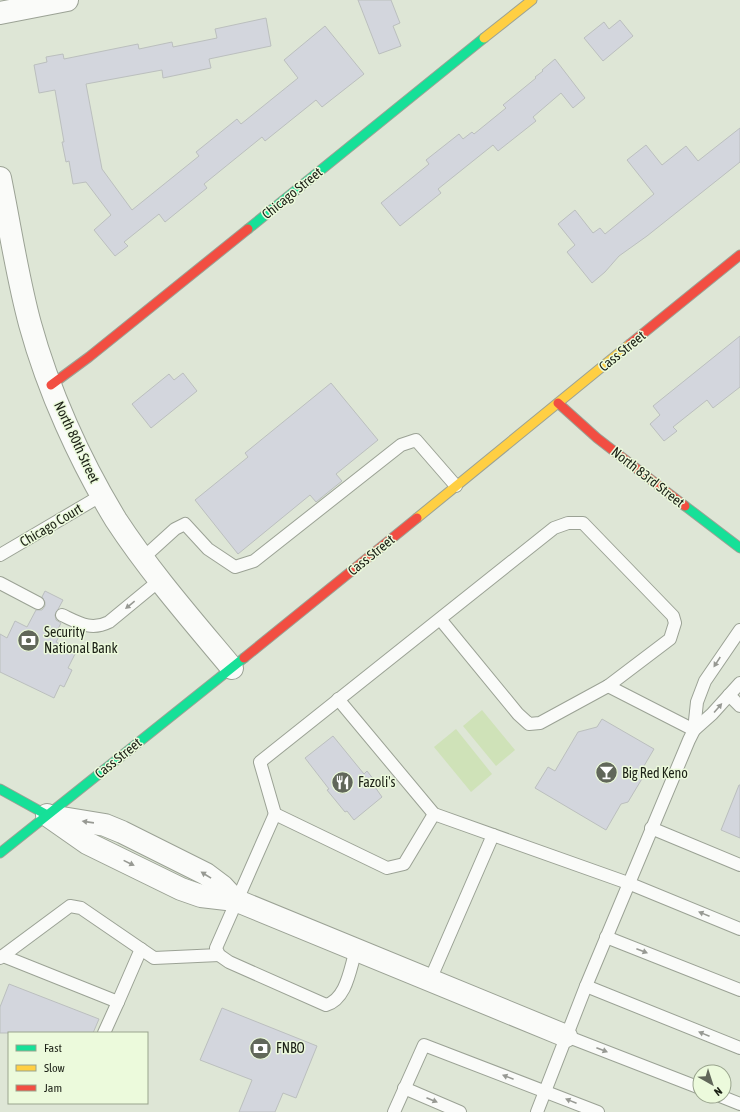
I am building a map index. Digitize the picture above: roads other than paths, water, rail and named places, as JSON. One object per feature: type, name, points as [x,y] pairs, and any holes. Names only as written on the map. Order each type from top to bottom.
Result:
[{"type":"main road","name":"Chicago Street","points":[[51,384],[89,357],[514,7],[532,0]]},
{"type":"main road","name":"Cass Street","points":[[0,853],[232,668],[740,255]]},
{"type":"main road","name":"North 83rd Street","points":[[558,403],[597,438],[729,534],[740,548]]},
{"type":"main road","points":[[0,790],[47,815]]},
{"type":"street","points":[[0,13],[67,0]]},
{"type":"street","name":"North 80th Street","points":[[0,178],[26,308],[38,350],[78,447],[102,495],[143,558],[232,668]]},
{"type":"street","points":[[47,815],[87,842],[181,889],[201,896],[235,900],[566,1036]]},
{"type":"lane","points":[[143,558],[175,529],[185,524],[208,549],[235,566],[254,561],[402,445],[416,440],[456,486]]},
{"type":"lane","name":"Chicago Court","points":[[0,555],[102,495]]},
{"type":"lane","points":[[356,950],[341,996],[334,1003],[326,1005],[229,962],[219,955],[216,948],[235,900],[275,814],[260,762],[554,528],[568,523],[582,523],[673,616],[675,623],[670,639],[608,686],[540,723],[529,724],[518,714],[440,619]]},
{"type":"lane","points":[[62,616],[89,627],[102,625],[109,622],[160,580]]},
{"type":"lane","points":[[0,583],[38,603]]},
{"type":"lane","points":[[537,1112],[628,883],[694,730],[697,702],[705,681],[740,630]]},
{"type":"lane","points":[[694,730],[712,714],[740,683]]},
{"type":"lane","points":[[608,686],[694,730]]},
{"type":"lane","points":[[729,696],[740,706]]},
{"type":"lane","points":[[338,700],[434,814],[628,883],[740,928]]},
{"type":"lane","points":[[275,814],[387,868],[404,864],[434,814]]},
{"type":"lane","points":[[651,828],[740,864]]},
{"type":"lane","points":[[430,980],[493,835]]},
{"type":"lane","points":[[1,957],[70,906],[81,908],[154,958],[219,955]]},
{"type":"lane","points":[[606,937],[740,990]]},
{"type":"lane","points":[[104,1032],[141,949]]},
{"type":"lane","points":[[1,957],[118,1002]]},
{"type":"lane","points":[[586,986],[740,1048]]},
{"type":"lane","points":[[566,1036],[692,1085]]},
{"type":"lane","points":[[394,1112],[424,1045],[598,1112]]},
{"type":"lane","points":[[404,1088],[460,1112]]},
{"type":"place","name":"Security National Bank","points":[[29,640]]},
{"type":"place","name":"Big Red Keno","points":[[607,773]]},
{"type":"place","name":"Fazoli's","points":[[342,782]]},
{"type":"place","name":"FNBO","points":[[261,1048]]}]
